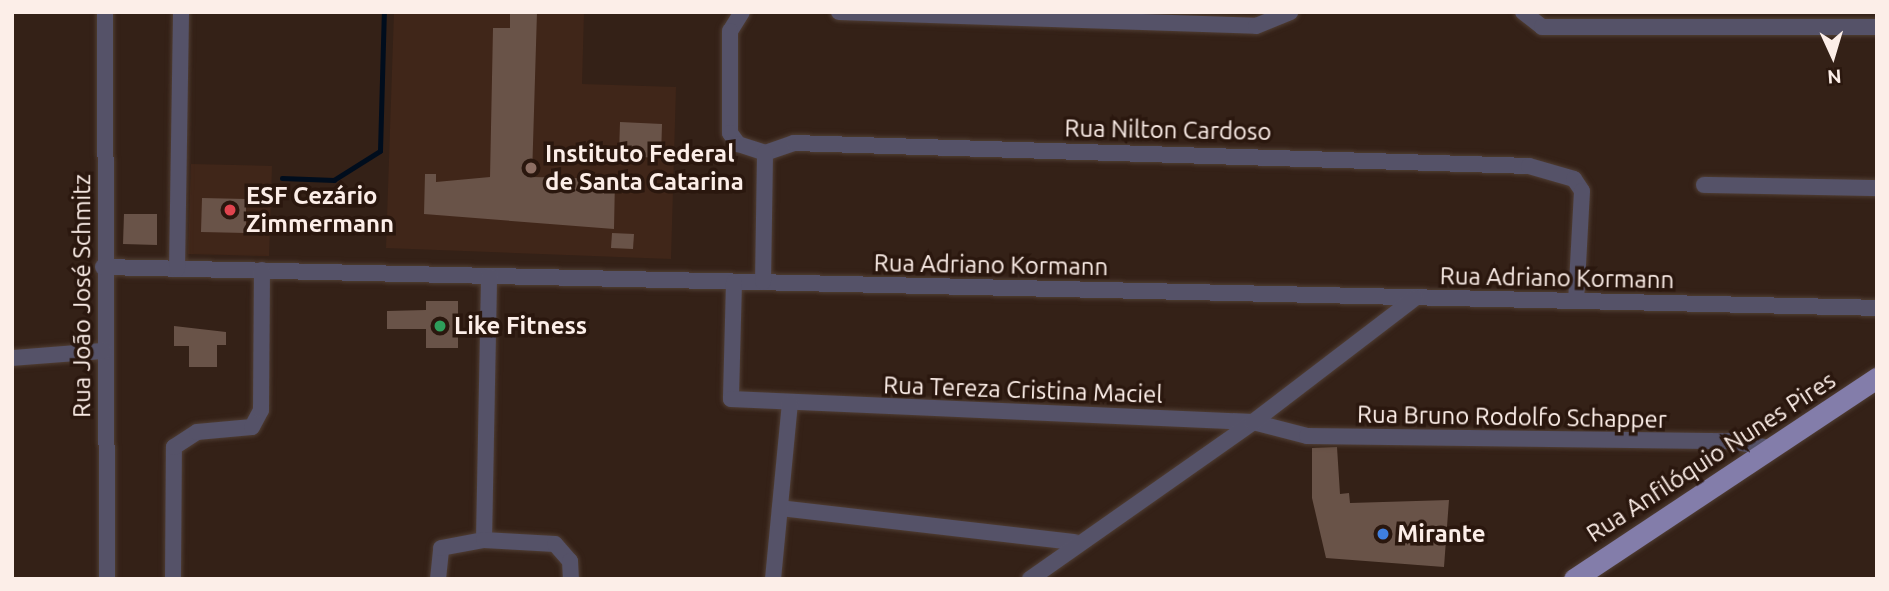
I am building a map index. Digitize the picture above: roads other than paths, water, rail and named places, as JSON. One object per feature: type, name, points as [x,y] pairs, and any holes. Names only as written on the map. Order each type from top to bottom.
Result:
[{"type":"main road","name":"Rua Anfilóquio Nunes Pires","points":[[1574,579],[1877,378]]},
{"type":"street","name":"Rua João José Schmitz","points":[[105,12],[103,267],[107,579]]},
{"type":"street","points":[[177,269],[181,12]]},
{"type":"street","points":[[742,12],[730,31],[730,133],[738,144],[765,153],[763,282]]},
{"type":"street","points":[[839,12],[1256,26],[1290,12]]},
{"type":"street","points":[[1522,12],[1542,27],[1877,27]]},
{"type":"street","name":"Rua Nilton Cardoso","points":[[765,153],[794,143],[1530,166],[1574,179],[1582,191],[1576,301]]},
{"type":"street","points":[[1704,185],[1877,188]]},
{"type":"street","name":"Rua Adriano Kormann","points":[[103,267],[1877,308]]},
{"type":"street","points":[[173,579],[174,447],[197,432],[252,427],[261,410],[262,270]]},
{"type":"street","points":[[484,540],[489,276]]},
{"type":"street","name":"Rua Tereza Cristina Maciel","points":[[734,282],[731,399],[1254,422]]},
{"type":"street","points":[[1030,579],[1074,542],[1254,422],[1415,298]]},
{"type":"street","points":[[12,358],[104,351]]},
{"type":"street","points":[[773,579],[790,403]]},
{"type":"street","name":"Rua Bruno Rodolfo Schapper","points":[[1254,422],[1307,436],[1730,441],[1771,448]]},
{"type":"street","points":[[780,508],[1074,542]]},
{"type":"street","points":[[438,579],[441,548],[484,540],[555,544],[570,561],[571,579]]},
{"type":"waterway","points":[[282,178],[334,180],[380,151],[384,12]]},
{"type":"place","name":"Instituto Federal de Santa Catarina","points":[[531,168]]},
{"type":"place","name":"ESF Cezário Zimmermann","points":[[230,210]]},
{"type":"place","name":"Like Fitness","points":[[440,326]]},
{"type":"place","name":"Mirante","points":[[1383,534]]}]
